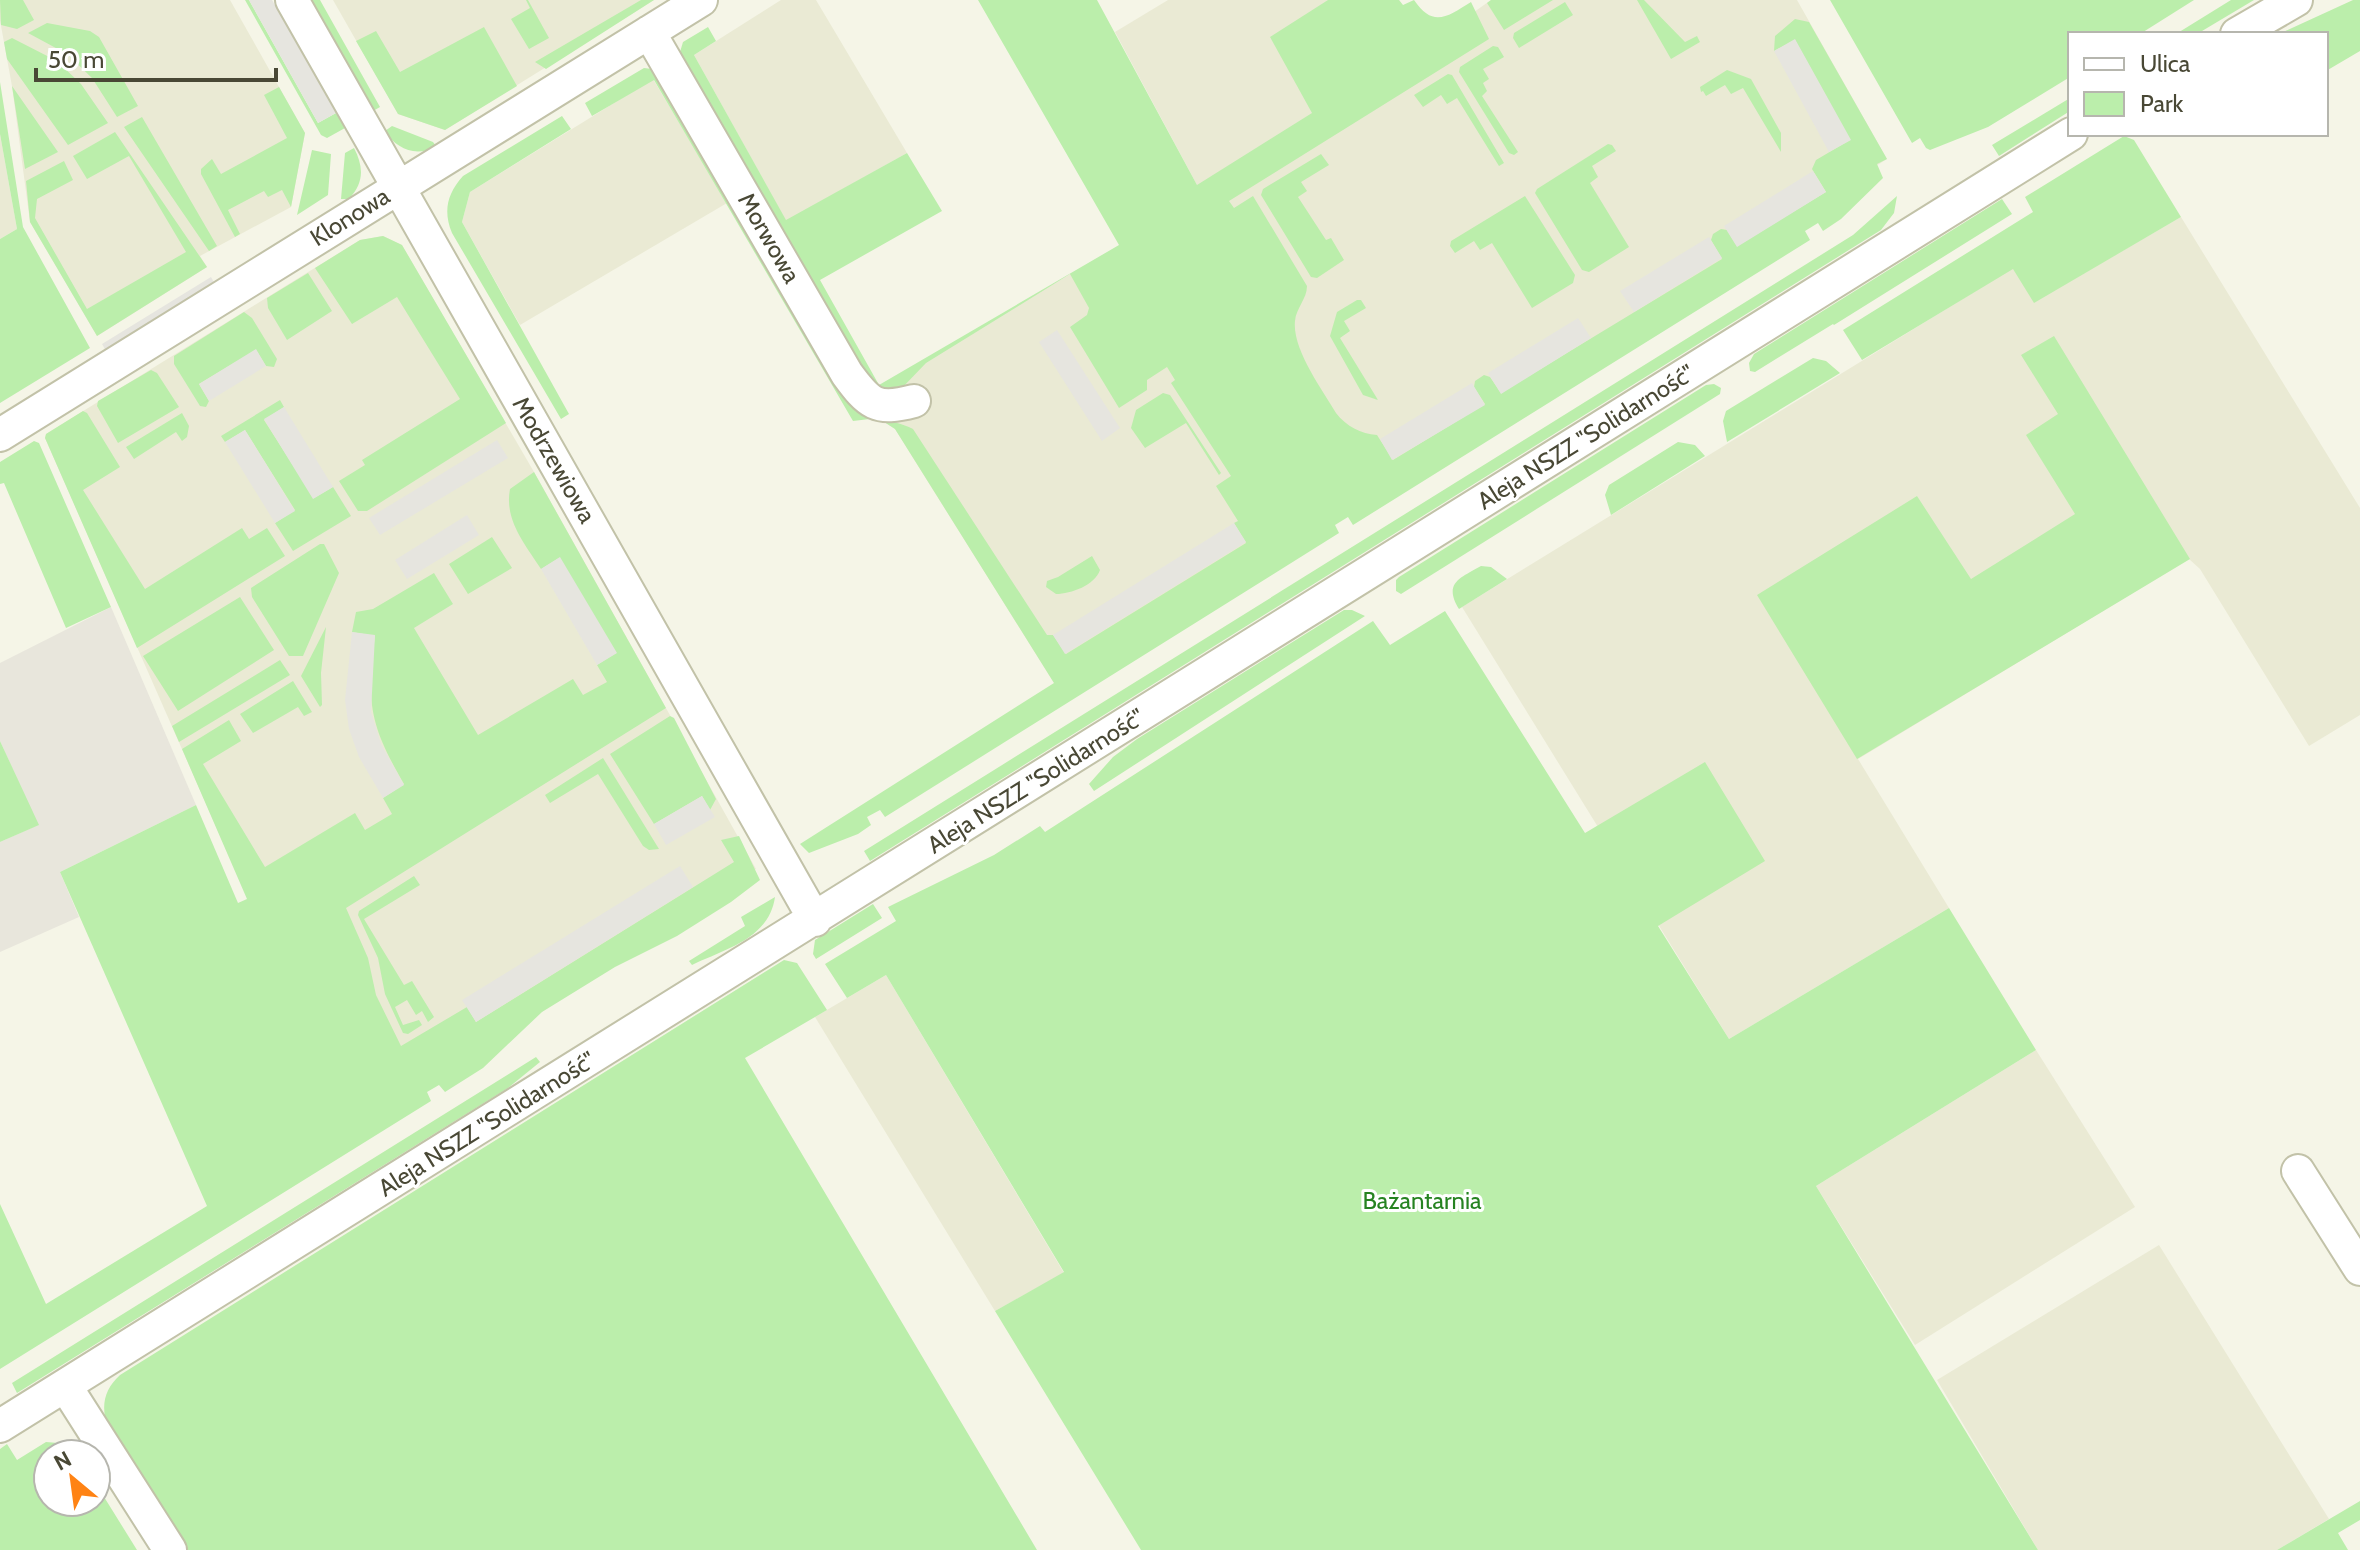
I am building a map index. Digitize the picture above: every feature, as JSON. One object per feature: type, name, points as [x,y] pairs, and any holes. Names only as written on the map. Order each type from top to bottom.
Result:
[{"type":"street","name":"Modrzewiowa","points":[[292,0],[815,920]]},
{"type":"street","name":"Klonowa","points":[[0,435],[701,0]]},
{"type":"street","points":[[2240,32],[2296,0]]},
{"type":"street","name":"Morwowa","points":[[649,32],[847,374],[869,401],[882,406],[914,401]]},
{"type":"street","name":"Aleja NSZZ \"Solidarność\"","points":[[0,1426],[2068,136]]},
{"type":"street","points":[[2298,1171],[2360,1269]]},
{"type":"street","points":[[66,1387],[170,1550]]},
{"type":"shaded area","points":[[0,0],[230,0],[305,133],[291,207],[200,256],[207,267],[97,336],[30,222],[0,20]]},
{"type":"shaded area","points":[[249,0],[272,0],[336,113],[318,123]]},
{"type":"shaded area","points":[[333,0],[654,0],[445,130],[398,114]]},
{"type":"shaded area","points":[[781,0],[816,0],[907,153],[786,221],[694,55]]},
{"type":"shaded area","points":[[1168,0],[1399,0],[1426,46],[1491,0],[1797,0],[1887,159],[1373,485],[1197,185],[1115,32]]},
{"type":"shaded area","points":[[1795,39],[1851,140],[1829,152],[1774,51]]},
{"type":"shaded area","points":[[653,79],[727,203],[520,325],[462,222],[470,192]]},
{"type":"shaded area","points":[[0,134],[17,229],[0,239]]},
{"type":"shaded area","points":[[1813,171],[1826,192],[1737,247],[1724,226]]},
{"type":"shaded area","points":[[2181,217],[2360,508],[2360,715],[2309,746],[2200,569],[2189,559],[1858,759],[1949,908],[1729,1039],[1462,607],[2013,268],[2034,302]]},
{"type":"shaded area","points":[[383,236],[402,245],[534,472],[756,869],[406,1082],[248,899],[45,438],[46,434],[360,240]]},
{"type":"shaded area","points":[[1709,237],[1722,258],[1634,312],[1620,291]]},
{"type":"shaded area","points":[[1120,245],[1289,537],[1054,683],[895,429],[878,418],[879,386]]},
{"type":"shaded area","points":[[211,277],[215,284],[106,351],[102,344]]},
{"type":"shaded area","points":[[1578,318],[1591,338],[1501,394],[1488,373]]},
{"type":"shaded area","points":[[1057,330],[1120,428],[1102,441],[1039,342]]},
{"type":"shaded area","points":[[256,349],[266,366],[209,401],[199,384]]},
{"type":"shaded area","points":[[1472,383],[1485,405],[1392,460],[1380,439]]},
{"type":"shaded area","points":[[284,407],[333,487],[313,499],[264,419]]},
{"type":"shaded area","points":[[245,430],[295,511],[275,523],[225,442]]},
{"type":"shaded area","points":[[497,440],[508,458],[380,535],[369,518]]},
{"type":"shaded area","points":[[467,515],[479,535],[407,579],[395,560]]},
{"type":"shaded area","points":[[1234,523],[1246,542],[1065,654],[1053,635]]},
{"type":"shaded area","points":[[560,557],[617,653],[597,665],[541,569]]},
{"type":"shaded area","points":[[111,607],[196,805],[60,872],[79,917],[0,952],[0,842],[38,825],[0,741],[0,663]]},
{"type":"shaded area","points":[[352,632],[375,635],[371,712],[381,744],[404,785],[383,798],[359,757],[349,729],[345,700]]},
{"type":"shaded area","points":[[702,796],[715,817],[666,845],[654,824]]},
{"type":"shaded area","points":[[680,866],[693,887],[476,1022],[462,1000]]},
{"type":"shaded area","points":[[886,975],[1064,1273],[995,1311],[815,1017]]},
{"type":"shaded area","points":[[2036,1050],[2135,1207],[1915,1345],[1816,1186]]},
{"type":"shaded area","points":[[2159,1245],[2329,1519],[2277,1550],[2038,1550],[1937,1380]]},
{"type":"green space","points":[[0,0],[23,0],[34,20],[17,29],[1,25]]},
{"type":"green space","points":[[245,0],[249,0],[318,123],[336,113],[345,128],[327,138],[321,135]]},
{"type":"green space","points":[[310,0],[320,0],[380,107],[373,111]]},
{"type":"green space","points":[[526,0],[549,38],[529,49],[511,19],[530,8]]},
{"type":"green space","points":[[641,0],[654,0],[546,69],[535,62]]},
{"type":"green space","points":[[978,0],[1097,0],[1197,185],[1312,113],[1270,37],[1328,0],[1399,0],[1403,5],[1414,0],[1434,17],[1455,12],[1471,2],[1489,39],[1229,201],[1234,208],[1253,196],[1307,286],[1296,316],[1295,332],[1309,368],[1336,413],[1354,428],[1377,435],[1393,460],[1485,404],[1474,387],[1475,381],[1484,375],[1490,377],[1501,393],[1722,259],[1711,240],[1713,234],[1721,229],[1727,230],[1737,246],[1826,192],[1812,169],[1816,160],[1850,140],[1795,40],[1774,51],[1775,36],[1795,19],[1809,22],[1887,159],[1877,164],[1883,178],[1841,219],[1823,231],[1818,223],[1805,231],[1810,240],[1353,525],[1348,517],[1335,525],[1339,533],[885,817],[880,810],[867,817],[871,825],[858,834],[809,853],[800,844],[1054,683],[895,429],[878,418],[913,429],[1047,635],[1053,635],[1066,654],[1246,543],[1234,523],[1238,521],[1216,486],[1231,476],[1171,383],[1175,380],[1167,367],[1147,380],[1147,390],[1119,408],[1070,327],[1087,315],[1089,308],[1070,274],[926,363],[901,389],[872,389],[683,62],[680,52],[683,42],[708,27],[716,41],[694,55],[786,220],[907,153],[942,211],[820,280],[879,385],[1119,245]]},
{"type":"green space","points":[[1491,0],[1553,0],[1504,30],[1487,3]]},
{"type":"green space","points":[[1637,0],[1644,0],[1685,42],[1697,36],[1700,42],[1671,59]]},
{"type":"green space","points":[[1830,0],[2194,0],[2143,32],[2068,32],[2068,78],[1988,127],[1930,150],[1920,138],[1912,143]]},
{"type":"green space","points":[[2231,0],[2254,0],[2200,32],[2179,32]]},
{"type":"green space","points":[[2353,0],[2360,0],[2360,51],[2328,70],[2328,32],[2283,32]]},
{"type":"green space","points":[[1565,2],[1573,15],[1519,48],[1513,38],[1514,33]]},
{"type":"green space","points":[[47,23],[90,31],[99,37],[138,106],[117,117],[92,78],[67,54],[28,33]]},
{"type":"green space","points":[[484,27],[517,86],[445,130],[398,114],[356,41],[376,31],[400,72]]},
{"type":"green space","points":[[12,38],[57,61],[81,84],[108,123],[68,145],[7,59],[4,42]]},
{"type":"green space","points":[[1493,46],[1498,47],[1504,57],[1483,69],[1489,79],[1483,83],[1487,91],[1482,96],[1518,152],[1514,155],[1509,153],[1459,72],[1460,67]]},
{"type":"green space","points":[[644,68],[660,75],[850,402],[864,413],[878,418],[853,421],[654,80],[592,116],[585,103]]},
{"type":"green space","points":[[1727,70],[1751,79],[1781,133],[1781,152],[1743,88],[1731,94],[1725,85],[1706,96],[1701,92],[1700,87]]},
{"type":"green space","points":[[1448,74],[1452,75],[1504,163],[1499,166],[1457,98],[1447,104],[1441,95],[1423,107],[1414,95]]},
{"type":"green space","points":[[0,82],[23,227],[90,348],[0,403],[0,239],[17,229],[0,134]]},
{"type":"green space","points":[[12,86],[58,152],[25,169]]},
{"type":"green space","points":[[279,87],[305,133],[291,207],[282,190],[268,197],[264,191],[228,210],[240,234],[235,237],[201,169],[212,159],[221,174],[287,138],[264,95]]},
{"type":"green space","points":[[2068,99],[2068,112],[1999,156],[1992,145]]},
{"type":"green space","points":[[562,116],[571,129],[470,192],[462,222],[569,414],[561,419],[452,233],[447,210],[453,189],[463,176]]},
{"type":"green space","points":[[142,117],[217,246],[209,251],[124,127]]},
{"type":"green space","points":[[392,126],[433,142],[436,146],[422,151],[401,147],[385,131]]},
{"type":"green space","points":[[115,132],[207,267],[97,336],[30,222],[26,181],[64,161],[73,180],[37,199],[35,218],[87,309],[186,252],[129,156],[87,179],[73,156]]},
{"type":"green space","points":[[2124,136],[2134,140],[2181,217],[2034,303],[2013,269],[1862,360],[1843,330],[2033,212],[2025,197]]},
{"type":"green space","points":[[1608,144],[1616,151],[1592,166],[1598,177],[1590,183],[1629,247],[1589,272],[1582,270],[1535,193]]},
{"type":"green space","points":[[354,148],[360,162],[360,181],[349,199],[341,199],[345,153]]},
{"type":"green space","points":[[312,150],[331,154],[328,195],[297,215]]},
{"type":"green space","points":[[1321,154],[1329,165],[1301,182],[1307,191],[1298,197],[1326,240],[1331,238],[1344,260],[1317,278],[1311,277],[1261,195],[1263,189]]},
{"type":"green space","points":[[1525,196],[1575,275],[1573,283],[1532,308],[1492,243],[1480,250],[1474,241],[1455,253],[1450,246],[1451,241]]},
{"type":"green space","points":[[1897,196],[1894,213],[1881,230],[870,861],[864,851],[1853,235]]},
{"type":"green space","points":[[2002,199],[2012,214],[1834,325],[1755,372],[1750,371],[1749,363],[1754,354]]},
{"type":"green space","points":[[383,236],[402,245],[506,423],[367,511],[358,511],[339,481],[365,465],[362,460],[460,399],[397,297],[352,324],[315,268],[360,240]]},
{"type":"green space","points":[[308,273],[332,311],[287,340],[268,308],[267,298]]},
{"type":"green space","points":[[1361,300],[1366,308],[1344,321],[1350,331],[1340,338],[1378,400],[1363,395],[1330,336],[1337,312]]},
{"type":"green space","points":[[244,312],[252,318],[277,359],[274,367],[266,366],[256,350],[199,384],[209,401],[206,407],[200,406],[174,364],[174,356]]},
{"type":"green space","points":[[2054,336],[2190,559],[1857,759],[1757,595],[1917,496],[1971,579],[2075,514],[2026,435],[2058,414],[2021,355]]},
{"type":"green space","points":[[1813,358],[1826,361],[1840,373],[1727,442],[1723,421],[1726,411]]},
{"type":"green space","points":[[151,370],[157,373],[179,407],[118,443],[97,406],[98,401]]},
{"type":"green space","points":[[1714,384],[1721,388],[1720,394],[1401,594],[1396,591],[1399,577],[1706,385]]},
{"type":"green space","points":[[1163,393],[1170,395],[1221,473],[1219,475],[1186,423],[1145,448],[1131,428],[1136,410]]},
{"type":"green space","points":[[280,400],[284,407],[264,420],[314,498],[333,487],[351,516],[293,551],[275,523],[295,510],[245,430],[225,442],[221,436]]},
{"type":"green space","points":[[83,411],[120,467],[83,490],[145,589],[242,528],[249,539],[267,528],[285,556],[137,648],[45,438],[46,434]]},
{"type":"green space","points":[[182,413],[189,426],[187,437],[182,441],[176,432],[134,459],[126,447]]},
{"type":"green space","points":[[34,441],[39,443],[111,607],[66,628],[4,483],[0,484],[0,462]]},
{"type":"green space","points":[[1678,442],[1695,445],[1705,456],[1611,515],[1605,495],[1609,485]]},
{"type":"green space","points":[[534,472],[666,708],[346,908],[368,958],[376,995],[401,1046],[467,1007],[476,1022],[734,862],[721,840],[739,836],[760,880],[677,936],[615,967],[542,1012],[483,1068],[445,1092],[439,1085],[427,1092],[431,1101],[0,1369],[0,1204],[46,1304],[207,1206],[60,872],[196,805],[238,903],[247,899],[182,749],[229,720],[241,741],[203,764],[265,867],[355,813],[365,830],[392,814],[383,798],[404,784],[384,746],[373,713],[371,680],[375,636],[352,632],[356,612],[373,609],[434,573],[453,604],[414,628],[478,735],[573,679],[583,695],[607,682],[597,665],[616,653],[559,558],[541,569],[513,521],[510,489]]},
{"type":"green space","points":[[492,537],[512,568],[468,594],[449,564]]},
{"type":"green space","points":[[324,544],[339,573],[303,656],[289,656],[252,597],[251,588]]},
{"type":"green space","points":[[1092,556],[1100,570],[1088,584],[1056,594],[1046,587],[1047,581]]},
{"type":"green space","points":[[1481,566],[1491,567],[1507,579],[1459,609],[1454,600],[1453,587]]},
{"type":"green space","points":[[240,597],[274,650],[178,711],[143,656]]},
{"type":"green space","points":[[1344,610],[1365,616],[1094,791],[1089,784],[1113,757],[1137,739]]},
{"type":"green space","name":"Bażantarnia","points":[[1445,611],[1585,833],[1705,762],[1765,861],[1658,926],[1729,1039],[1949,908],[2036,1050],[1816,1186],[2038,1550],[1141,1550],[995,1311],[1064,1272],[886,975],[847,998],[825,964],[896,921],[888,907],[994,855],[1040,826],[1045,832],[1373,621],[1390,645]]},
{"type":"green space","points":[[326,627],[321,673],[322,705],[320,707],[301,676]]},
{"type":"green space","points":[[280,660],[290,675],[179,742],[172,726]]},
{"type":"green space","points":[[293,681],[312,712],[304,716],[298,707],[253,733],[240,714]]},
{"type":"green space","points":[[670,716],[674,718],[716,799],[710,810],[702,796],[654,824],[610,754]]},
{"type":"green space","points":[[0,741],[39,825],[0,842]]},
{"type":"green space","points":[[603,758],[659,849],[649,850],[643,846],[598,774],[550,803],[545,795]]},
{"type":"green space","points":[[414,876],[420,885],[364,919],[404,985],[412,981],[434,1017],[428,1022],[422,1011],[416,1015],[407,1000],[395,1007],[403,1025],[419,1020],[422,1025],[408,1034],[403,1033],[385,994],[378,958],[358,915],[359,911]]},
{"type":"green space","points":[[775,897],[771,911],[755,933],[731,948],[692,965],[689,961],[745,926],[741,917]]},
{"type":"green space","points":[[873,904],[882,918],[816,959],[813,954],[815,940]]},
{"type":"green space","points":[[784,960],[797,963],[827,1010],[745,1058],[1037,1550],[188,1550],[105,1417],[106,1394],[120,1375]]},
{"type":"green space","points":[[536,1057],[540,1062],[508,1088],[17,1393],[12,1383]]},
{"type":"green space","points":[[7,1444],[17,1460],[32,1451],[32,1518],[112,1518],[112,1510],[137,1550],[0,1550],[0,1449]]},
{"type":"green space","points":[[2360,1501],[2360,1520],[2338,1533],[2348,1550],[2277,1550]]}]
